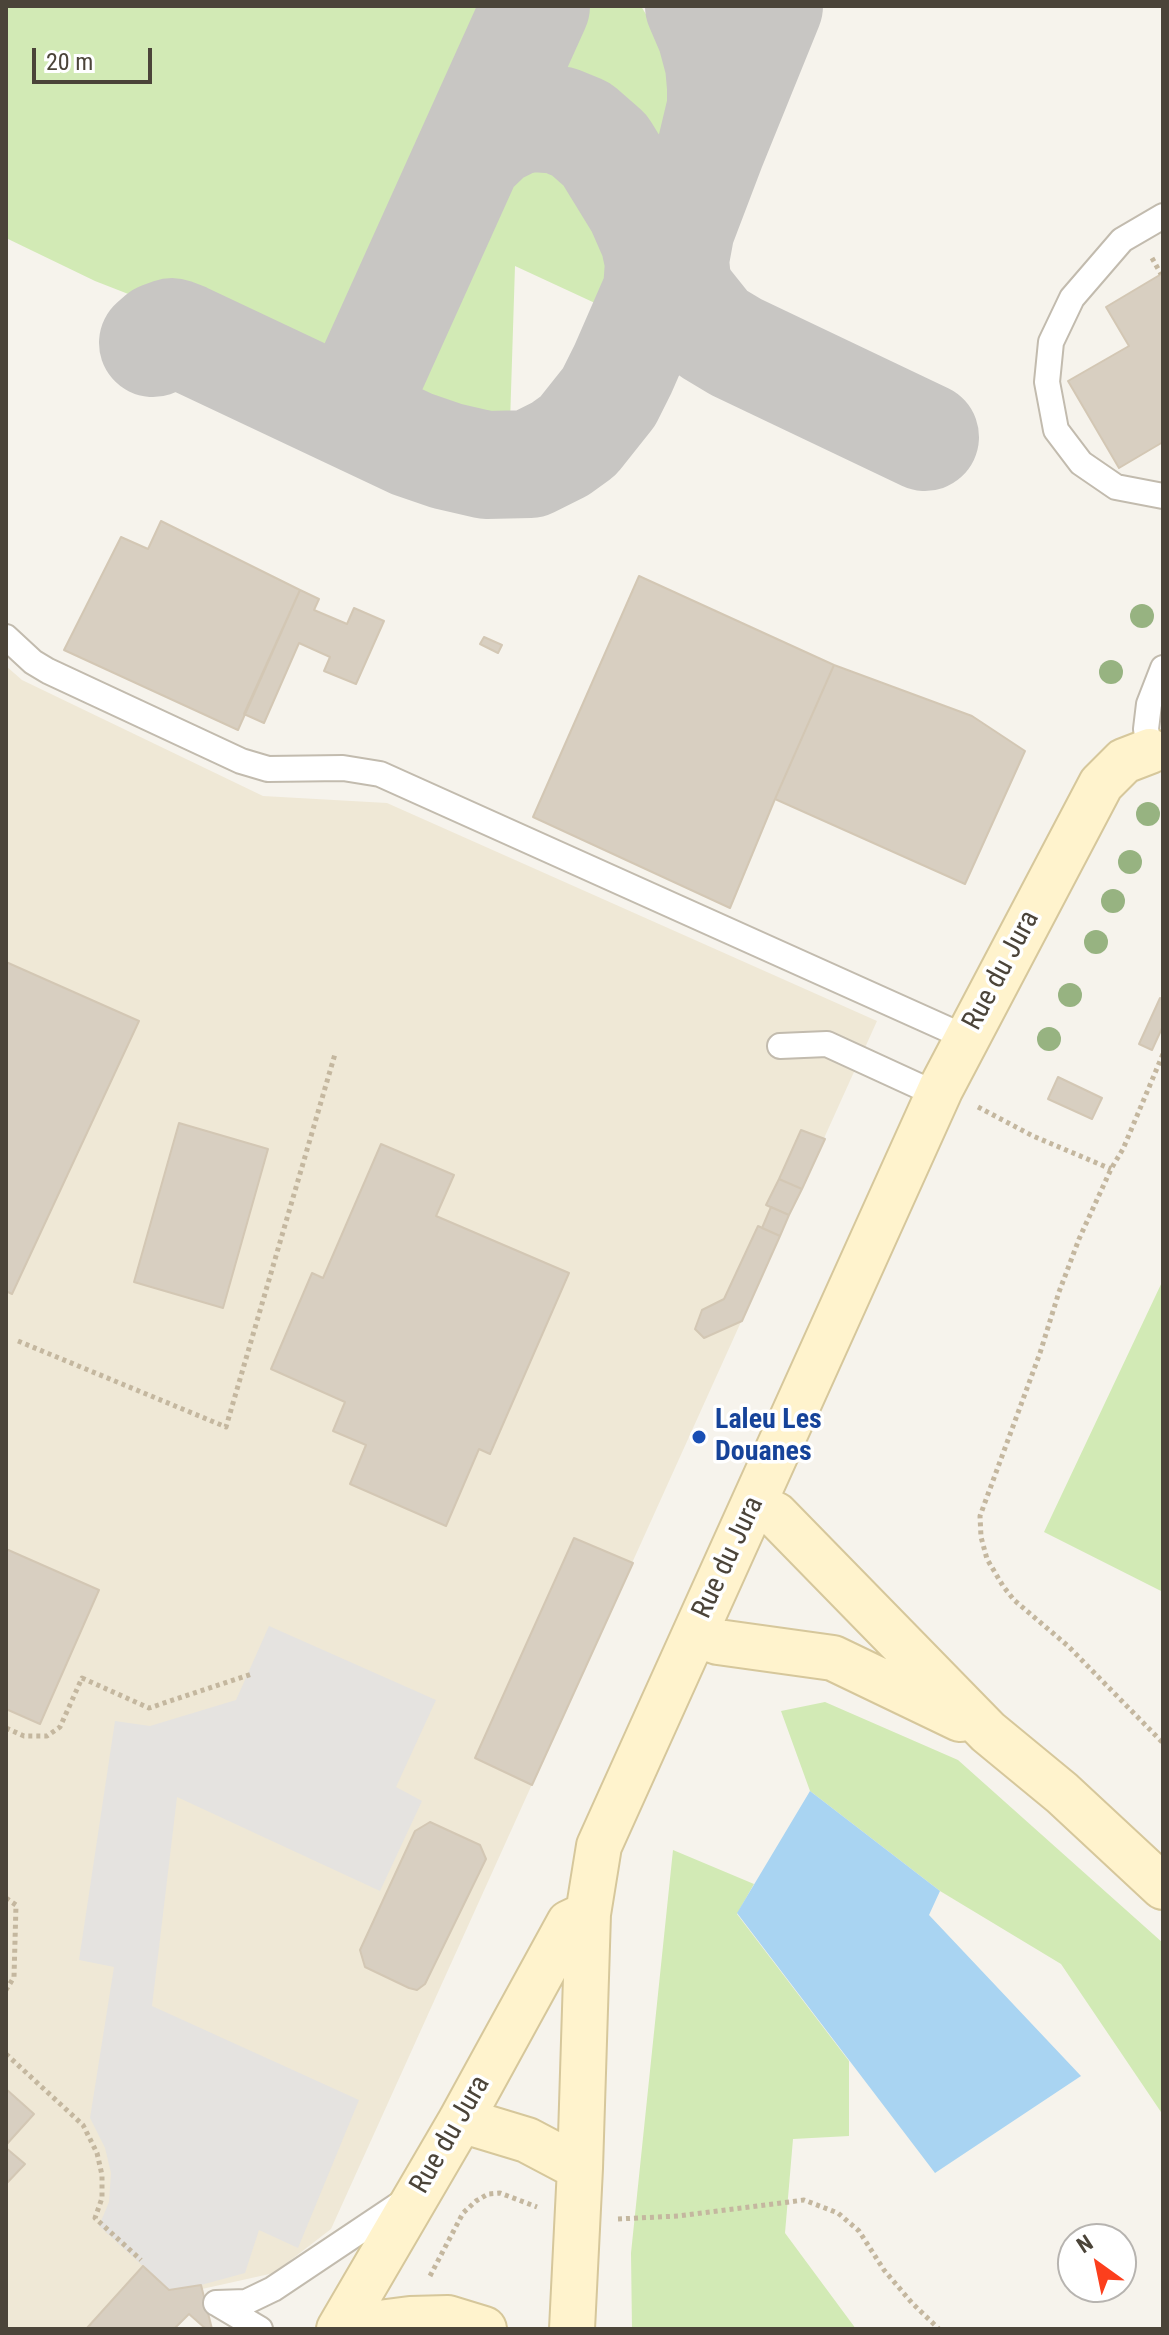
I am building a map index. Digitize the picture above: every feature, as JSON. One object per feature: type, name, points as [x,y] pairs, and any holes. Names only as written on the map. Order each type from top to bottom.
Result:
[{"type":"street","name":"Rue du Jura","points":[[340,2328],[461,2120],[569,1923],[588,1914],[599,1846],[967,1038],[1101,784],[1124,761],[1150,751]]},
{"type":"street","points":[[754,1504],[776,1515],[988,1732],[1062,1793],[1163,1887]]},
{"type":"street","points":[[695,1634],[718,1642],[833,1658],[988,1732]]},
{"type":"street","points":[[572,2329],[588,1914]]},
{"type":"street","points":[[461,2120],[527,2140],[580,2168]]},
{"type":"street","points":[[340,2328],[410,2319],[448,2318],[484,2329]]},
{"type":"lane","points":[[1163,216],[1122,240],[1072,298],[1051,342],[1047,382],[1056,430],[1081,463],[1116,487],[1163,496]]},
{"type":"lane","points":[[6,637],[33,662],[48,671],[241,761],[268,769],[343,768],[380,774],[967,1038]]},
{"type":"lane","points":[[1150,751],[1146,729],[1149,704],[1163,668]]},
{"type":"lane","points":[[780,1046],[827,1044],[940,1092]]},
{"type":"lane","points":[[214,2295],[246,2302],[273,2289],[418,2192]]},
{"type":"lane","points":[[214,2295],[222,2329]]},
{"type":"lane","points":[[214,2295],[260,2329]]},
{"type":"path","points":[[18,1341],[226,1427],[335,1054]]},
{"type":"path","points":[[1163,1054],[1123,1149],[1079,1239],[980,1516],[981,1537],[991,1568],[1014,1600],[1068,1646],[1163,1743]]},
{"type":"path","points":[[940,1092],[1111,1169]]},
{"type":"path","points":[[6,1728],[24,1736],[47,1736],[60,1727],[82,1678],[149,1708],[252,1674]]},
{"type":"path","points":[[6,1898],[16,1905],[14,1977],[6,1990]]},
{"type":"path","points":[[6,2054],[83,2125],[97,2153],[102,2175],[102,2198],[95,2218],[141,2260]]},
{"type":"path","points":[[410,2319],[463,2213],[488,2194],[500,2193],[546,2210],[609,2220],[678,2216],[804,2200],[838,2213],[859,2231],[884,2270],[939,2329]]},
{"type":"shaded area","points":[[6,666],[22,680],[263,796],[387,803],[877,1021],[331,2229],[274,2273],[202,2289],[212,2329],[189,2314],[174,2329],[6,2329]]},
{"type":"shaded area","points":[[269,1626],[436,1700],[396,1787],[422,1801],[380,1891],[177,1797],[152,2006],[359,2100],[298,2248],[259,2230],[245,2273],[169,2290],[99,2226],[109,2202],[111,2173],[105,2148],[90,2118],[114,1967],[79,1960],[115,1721],[150,1726],[236,1700]]},
{"type":"green space","points":[[6,6],[641,6],[666,48],[687,98],[610,310],[515,266],[510,423],[498,431],[479,431],[95,281],[6,238]]},
{"type":"green space","points":[[1163,1280],[1163,1592],[1044,1532]]},
{"type":"green space","points":[[825,1702],[958,1760],[1163,1943],[1163,2115],[1061,1964],[940,1891],[810,1791],[781,1711]]},
{"type":"green space","points":[[673,1850],[754,1884],[737,1914],[849,2061],[849,2136],[793,2139],[785,2233],[856,2329],[632,2329],[631,2253]]},
{"type":"water","points":[[810,1791],[940,1891],[929,1915],[1081,2076],[935,2173],[737,1913]]},
{"type":"building","points":[[1163,273],[1163,442],[1119,468],[1068,381],[1129,346],[1106,307]]},
{"type":"building","points":[[161,521],[300,590],[238,730],[64,650],[121,537],[148,549]]},
{"type":"building","points":[[639,576],[834,665],[730,908],[533,817]]},
{"type":"building","points":[[300,590],[319,599],[314,610],[347,624],[354,608],[384,621],[356,684],[324,671],[330,657],[299,643],[264,723],[244,714]]},
{"type":"building","points":[[484,637],[502,645],[498,653],[480,644]]},
{"type":"building","points":[[834,665],[972,716],[1025,751],[965,884],[775,799]]},
{"type":"building","points":[[6,962],[139,1021],[12,1294],[6,1291]]},
{"type":"building","points":[[1160,998],[1163,999],[1163,1026],[1152,1050],[1139,1044]]},
{"type":"building","points":[[1058,1077],[1102,1098],[1092,1119],[1048,1099]]},
{"type":"building","points":[[179,1123],[268,1149],[223,1308],[134,1282]]},
{"type":"building","points":[[801,1130],[825,1139],[802,1189],[779,1179]]},
{"type":"building","points":[[381,1144],[454,1175],[436,1216],[569,1273],[490,1454],[479,1449],[446,1526],[350,1484],[366,1445],[333,1431],[345,1402],[271,1369],[312,1273],[323,1278]]},
{"type":"building","points":[[779,1179],[802,1189],[789,1215],[766,1205]]},
{"type":"building","points":[[771,1207],[789,1215],[780,1236],[762,1228]]},
{"type":"building","points":[[758,1226],[780,1236],[742,1321],[704,1338],[695,1329],[702,1310],[724,1299]]},
{"type":"building","points":[[574,1538],[633,1563],[532,1785],[475,1758]]},
{"type":"building","points":[[6,1549],[99,1590],[40,1724],[6,1709]]},
{"type":"building","points":[[430,1822],[480,1845],[486,1859],[425,1984],[417,1990],[365,1967],[360,1950],[415,1831]]},
{"type":"building","points":[[6,2089],[34,2114],[6,2145]]},
{"type":"building","points":[[6,2148],[25,2164],[6,2184]]},
{"type":"building","points":[[143,2266],[169,2290],[201,2285],[212,2329],[206,2329],[189,2314],[174,2329],[88,2329]]},
{"type":"taxiway","points":[[371,372],[536,6]]},
{"type":"taxiway","points":[[699,6],[711,34],[721,87],[721,107],[711,149],[769,6]]},
{"type":"taxiway","points":[[469,155],[492,133],[531,118],[559,120],[581,129],[605,150],[640,207],[654,239],[659,262],[657,291]]},
{"type":"taxiway","points":[[153,343],[172,332],[412,444],[447,456],[486,465],[530,464],[578,436],[609,397],[657,291],[711,149]]},
{"type":"taxiway","points":[[680,233],[675,260],[677,281],[683,297],[711,332],[736,347],[925,437]]},
{"type":"place","name":"Laleu Les Douanes","points":[[699,1437]]}]
